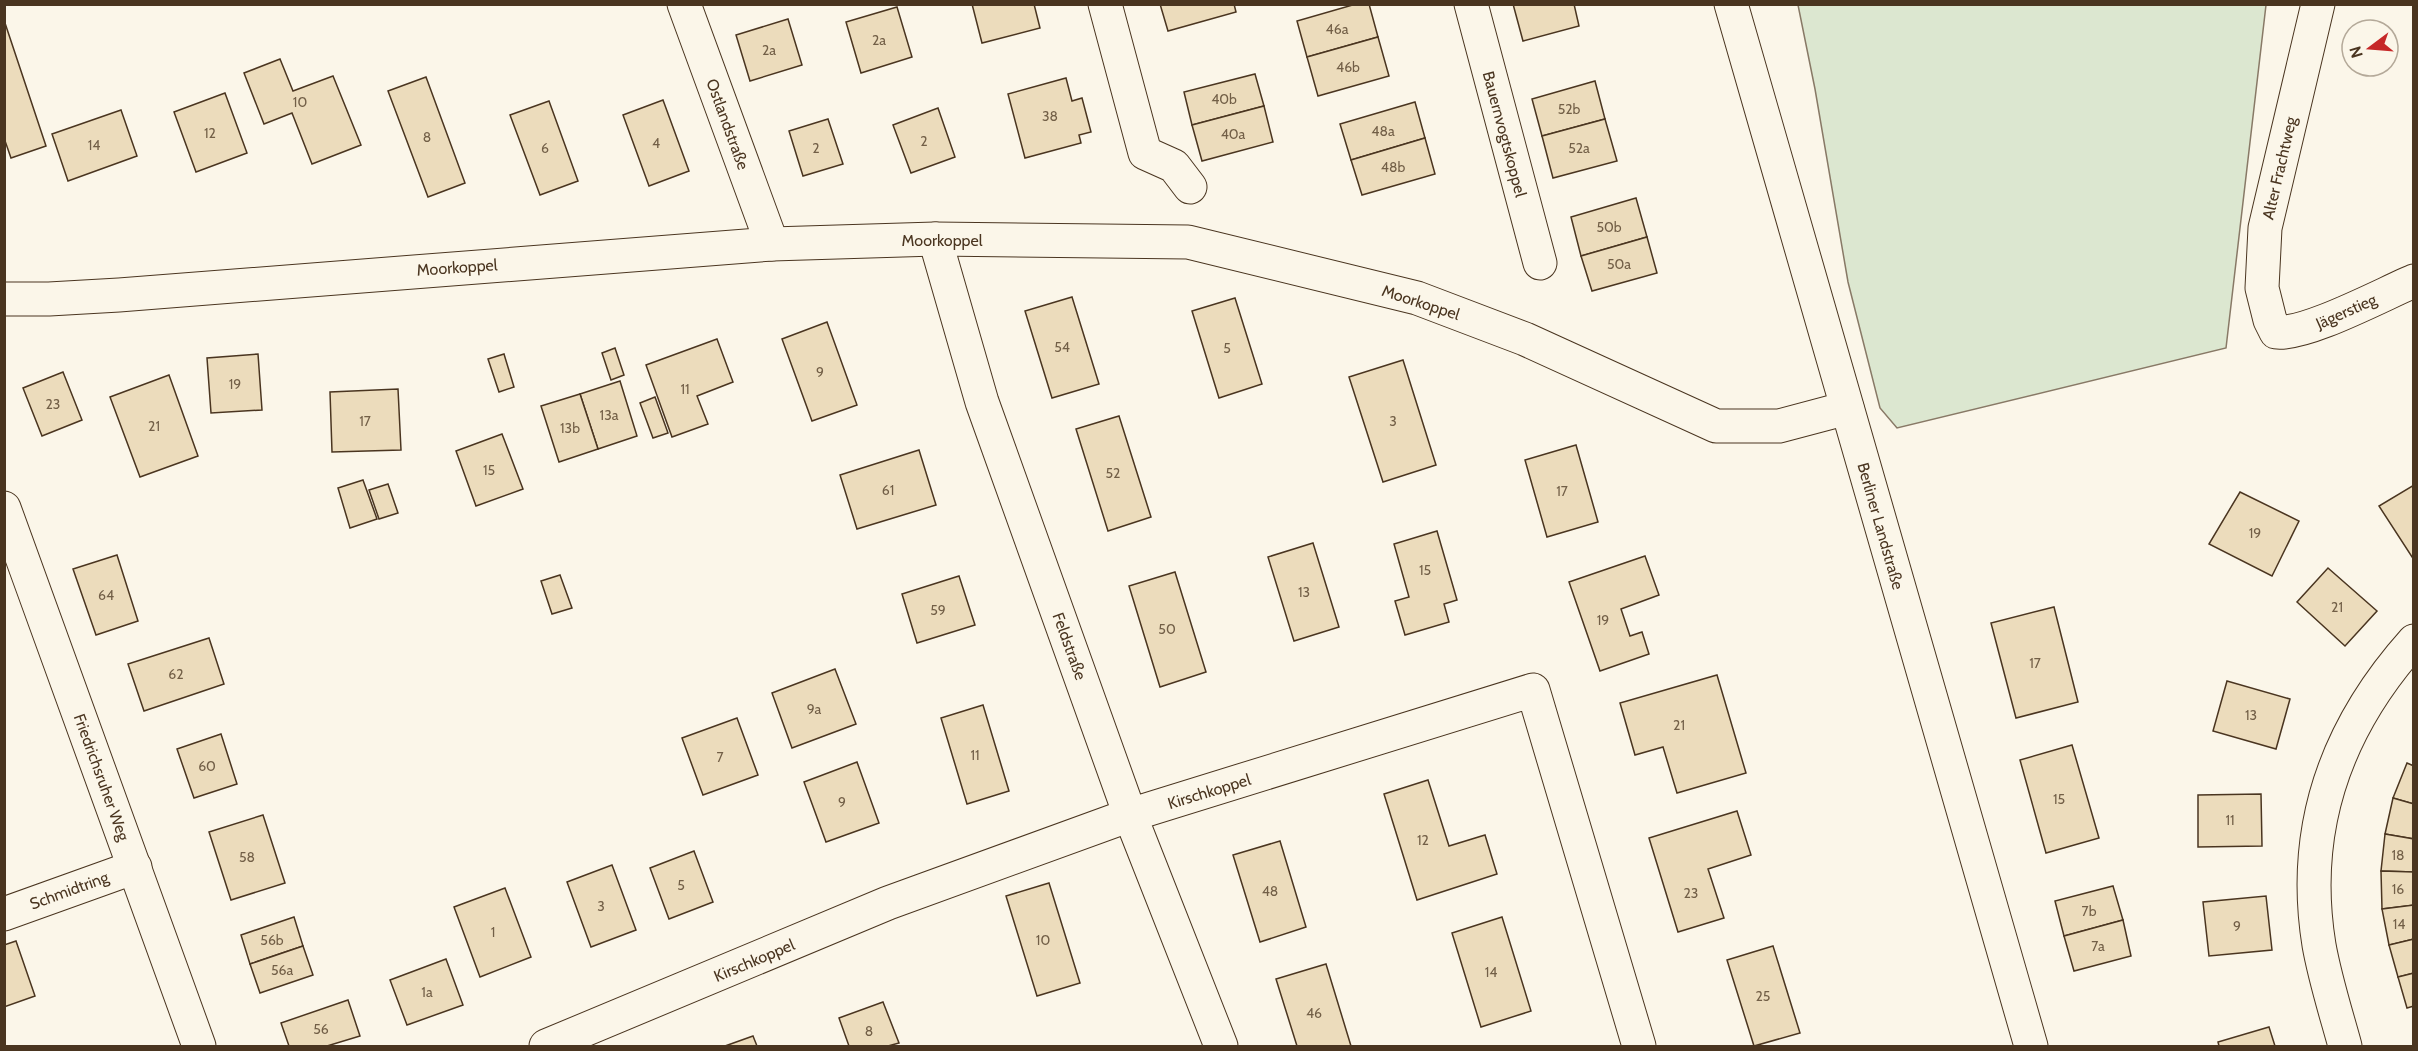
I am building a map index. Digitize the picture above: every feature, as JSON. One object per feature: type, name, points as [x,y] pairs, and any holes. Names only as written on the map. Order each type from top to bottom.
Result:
[{"type":"street","name":"Ostlandstraße","points":[[684,4],[772,244]]},
{"type":"street","points":[[1105,4],[1145,153],[1174,166],[1190,187]]},
{"type":"street","name":"Bauernvogtskoppel","points":[[1471,4],[1540,263]]},
{"type":"street","name":"Berliner Landstraße","points":[[1731,4],[2031,1047]]},
{"type":"street","name":"Alter Frachtweg","points":[[2276,332],[2270,320],[2262,288],[2265,228],[2318,4]]},
{"type":"street","name":"Moorkoppel","points":[[4,299],[119,295],[772,244],[935,239],[1188,242],[1416,298],[1525,339],[1716,426],[1779,426],[1847,408]]},
{"type":"street","name":"Feldstraße","points":[[935,239],[982,402],[1130,815],[1221,1047]]},
{"type":"street","name":"Jägerstieg","points":[[2276,332],[2286,333],[2309,327],[2414,280]]},
{"type":"street","name":"Friedrichsruher Weg","points":[[4,508],[199,1047]]},
{"type":"street","points":[[2345,1047],[2319,945],[2315,899],[2318,835],[2330,781],[2351,730],[2379,683],[2414,641]]},
{"type":"street","name":"Kirschkoppel","points":[[546,1047],[609,1035],[888,903],[1130,815],[1533,690],[1640,1047]]},
{"type":"street","name":"Schmidtring","points":[[4,914],[135,867]]},
{"type":"green space","points":[[1798,5],[2266,5],[2226,348],[1897,428],[1880,408],[1848,282],[1815,89]]},
{"type":"building","points":[[972,4],[1034,4],[1040,28],[982,43]]},
{"type":"building","points":[[1160,4],[1234,4],[1236,12],[1168,31]]},
{"type":"building","points":[[1356,4],[1369,4],[1378,37],[1307,57],[1297,21]]},
{"type":"building","points":[[1513,4],[1574,4],[1579,26],[1523,41]]},
{"type":"building","points":[[897,7],[912,57],[861,73],[846,22]]},
{"type":"building","points":[[788,19],[802,65],[750,81],[736,35]]},
{"type":"building","points":[[5,23],[46,146],[11,158],[4,138]]},
{"type":"building","points":[[1378,37],[1389,76],[1318,96],[1307,57]]},
{"type":"building","points":[[280,59],[293,91],[333,76],[361,145],[312,164],[292,113],[264,124],[244,73]]},
{"type":"building","points":[[1255,74],[1264,106],[1192,125],[1184,92]]},
{"type":"building","points":[[426,77],[465,183],[428,197],[388,91]]},
{"type":"building","points":[[1066,78],[1072,101],[1082,98],[1091,132],[1079,135],[1081,143],[1025,158],[1008,94]]},
{"type":"building","points":[[1595,81],[1605,119],[1542,136],[1532,99]]},
{"type":"building","points":[[225,93],[247,153],[196,172],[174,112]]},
{"type":"building","points":[[663,100],[689,171],[649,186],[623,115]]},
{"type":"building","points":[[549,101],[578,181],[540,195],[510,115]]},
{"type":"building","points":[[1415,102],[1425,138],[1351,160],[1340,124]]},
{"type":"building","points":[[1264,106],[1273,142],[1202,161],[1192,125]]},
{"type":"building","points":[[938,108],[955,157],[911,173],[893,125]]},
{"type":"building","points":[[121,110],[137,156],[68,181],[52,134]]},
{"type":"building","points":[[828,119],[843,164],[803,176],[789,131]]},
{"type":"building","points":[[1605,119],[1617,161],[1553,178],[1542,136]]},
{"type":"building","points":[[1425,138],[1435,174],[1362,195],[1351,160]]},
{"type":"building","points":[[1636,198],[1647,237],[1581,256],[1571,217]]},
{"type":"building","points":[[1647,237],[1657,273],[1592,291],[1581,256]]},
{"type":"building","points":[[1072,297],[1099,384],[1052,398],[1025,311]]},
{"type":"building","points":[[1235,298],[1262,384],[1219,398],[1192,311]]},
{"type":"building","points":[[827,322],[857,405],[812,421],[782,339]]},
{"type":"building","points":[[717,339],[733,382],[697,396],[708,424],[672,437],[646,365]]},
{"type":"building","points":[[615,348],[624,375],[611,380],[602,353]]},
{"type":"building","points":[[258,354],[262,410],[211,413],[207,358]]},
{"type":"building","points":[[504,354],[514,387],[499,392],[488,359]]},
{"type":"building","points":[[1403,360],[1436,465],[1383,482],[1349,377]]},
{"type":"building","points":[[63,372],[82,420],[42,436],[23,388]]},
{"type":"building","points":[[169,375],[198,456],[140,477],[110,397]]},
{"type":"building","points":[[620,381],[637,436],[598,449],[580,394]]},
{"type":"building","points":[[398,389],[401,450],[332,452],[330,392]]},
{"type":"building","points":[[580,394],[598,449],[559,462],[541,406]]},
{"type":"building","points":[[655,397],[668,433],[653,438],[640,403]]},
{"type":"building","points":[[1119,416],[1151,517],[1108,531],[1076,429]]},
{"type":"building","points":[[502,434],[523,489],[476,506],[456,451]]},
{"type":"building","points":[[1576,445],[1598,522],[1547,537],[1525,460]]},
{"type":"building","points":[[919,450],[936,505],[857,529],[840,475]]},
{"type":"building","points":[[363,480],[377,519],[350,528],[338,488]]},
{"type":"building","points":[[388,484],[398,513],[379,519],[369,490]]},
{"type":"building","points":[[2414,485],[2414,560],[2379,506]]},
{"type":"building","points":[[2240,492],[2299,521],[2272,576],[2209,544]]},
{"type":"building","points":[[1437,531],[1457,600],[1444,604],[1449,622],[1405,635],[1395,601],[1409,597],[1394,544]]},
{"type":"building","points":[[1313,543],[1339,627],[1294,641],[1268,557]]},
{"type":"building","points":[[117,555],[138,621],[96,635],[73,569]]},
{"type":"building","points":[[1645,556],[1659,595],[1621,609],[1630,636],[1642,632],[1649,654],[1600,671],[1569,582]]},
{"type":"building","points":[[2328,568],[2377,611],[2345,646],[2297,602]]},
{"type":"building","points":[[1175,572],[1206,672],[1160,687],[1129,586]]},
{"type":"building","points":[[560,575],[572,608],[552,614],[541,581]]},
{"type":"building","points":[[959,576],[975,625],[917,643],[902,594]]},
{"type":"building","points":[[2054,607],[2078,702],[2016,718],[1991,623]]},
{"type":"building","points":[[209,638],[224,684],[144,711],[128,664]]},
{"type":"building","points":[[835,669],[856,724],[792,748],[772,693]]},
{"type":"building","points":[[1717,675],[1746,773],[1677,793],[1663,747],[1635,755],[1620,703]]},
{"type":"building","points":[[2227,681],[2290,699],[2276,749],[2213,731]]},
{"type":"building","points":[[983,705],[1009,791],[967,804],[941,718]]},
{"type":"building","points":[[737,718],[758,775],[703,795],[682,738]]},
{"type":"building","points":[[221,734],[237,784],[194,798],[177,749]]},
{"type":"building","points":[[2072,745],[2099,838],[2046,853],[2020,760]]},
{"type":"building","points":[[857,762],[879,823],[826,842],[804,782]]},
{"type":"building","points":[[2407,763],[2414,766],[2414,804],[2393,798]]},
{"type":"building","points":[[1428,780],[1449,846],[1485,835],[1497,874],[1417,900],[1384,794]]},
{"type":"building","points":[[2261,794],[2262,846],[2198,847],[2198,795]]},
{"type":"building","points":[[2393,798],[2414,804],[2414,839],[2385,834]]},
{"type":"building","points":[[1737,811],[1751,855],[1708,869],[1724,918],[1678,932],[1649,838]]},
{"type":"building","points":[[263,815],[285,883],[231,900],[209,832]]},
{"type":"building","points":[[2385,834],[2414,839],[2414,872],[2381,871]]},
{"type":"building","points":[[1280,841],[1306,927],[1260,942],[1233,855]]},
{"type":"building","points":[[694,851],[713,902],[669,919],[650,868]]},
{"type":"building","points":[[612,865],[636,930],[591,947],[567,882]]},
{"type":"building","points":[[2381,871],[2414,872],[2414,905],[2382,909]]},
{"type":"building","points":[[1049,883],[1080,983],[1037,996],[1006,896]]},
{"type":"building","points":[[2113,886],[2123,920],[2064,936],[2055,901]]},
{"type":"building","points":[[505,888],[531,957],[480,977],[454,907]]},
{"type":"building","points":[[2266,896],[2272,950],[2209,956],[2203,902]]},
{"type":"building","points":[[2414,905],[2414,939],[2389,945],[2382,909]]},
{"type":"building","points":[[294,917],[303,946],[250,964],[241,935]]},
{"type":"building","points":[[1502,917],[1531,1011],[1481,1027],[1452,933]]},
{"type":"building","points":[[2123,920],[2131,956],[2074,971],[2064,936]]},
{"type":"building","points":[[2414,939],[2414,973],[2398,977],[2389,945]]},
{"type":"building","points":[[16,941],[35,996],[4,1007],[4,945]]},
{"type":"building","points":[[303,946],[313,975],[260,993],[250,964]]},
{"type":"building","points":[[1773,946],[1800,1033],[1754,1046],[1727,960]]},
{"type":"building","points":[[446,959],[463,1005],[407,1025],[390,980]]},
{"type":"building","points":[[1326,964],[1351,1046],[1297,1046],[1276,979]]},
{"type":"building","points":[[2414,973],[2414,1006],[2407,1008],[2398,977]]},
{"type":"building","points":[[348,1000],[360,1036],[327,1046],[289,1046],[281,1023]]},
{"type":"building","points":[[883,1002],[899,1043],[888,1046],[849,1046],[839,1018]]},
{"type":"building","points":[[2269,1027],[2275,1046],[2219,1046],[2218,1042]]},
{"type":"building","points":[[753,1036],[757,1046],[725,1046]]}]
